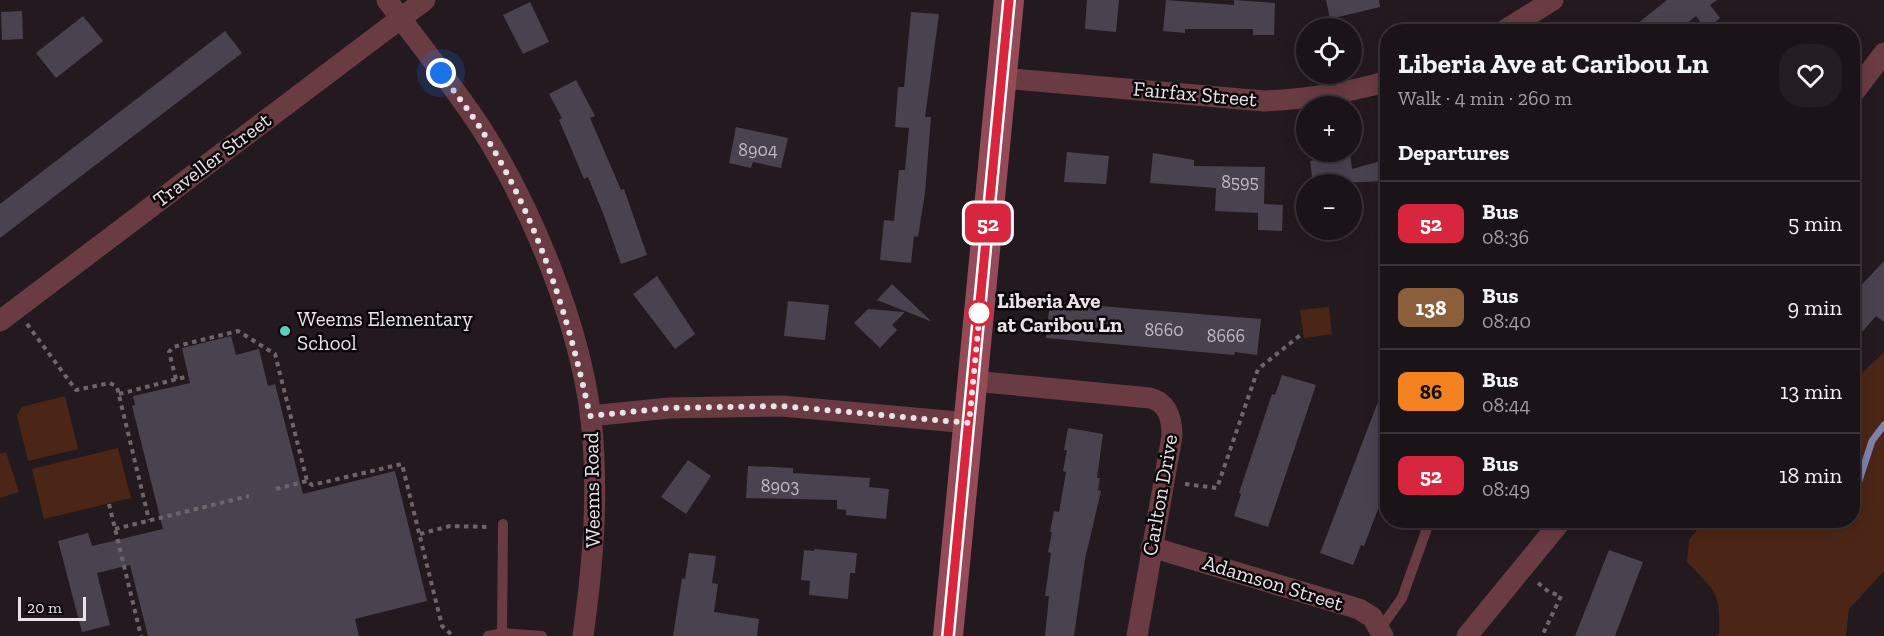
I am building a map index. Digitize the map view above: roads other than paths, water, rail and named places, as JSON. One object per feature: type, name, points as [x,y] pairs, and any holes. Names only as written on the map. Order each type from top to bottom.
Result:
[{"type":"main road","points":[[948,636],[1009,0]]},
{"type":"street","name":"Weems Road","points":[[387,0],[480,128],[530,219],[554,280],[574,341],[590,416],[596,505],[591,579],[583,636]]},
{"type":"street","name":"Traveller Street","points":[[0,321],[425,0]]},
{"type":"street","points":[[1515,24],[1554,0]]},
{"type":"street","points":[[1860,84],[1884,53]]},
{"type":"street","name":"Fairfax Street","points":[[1001,78],[1264,100],[1305,99],[1358,90],[1380,83]]},
{"type":"street","name":"Carlton Drive","points":[[973,381],[1157,400],[1169,413],[1172,422],[1172,436],[1137,636]]},
{"type":"street","points":[[590,416],[669,408],[782,406],[969,423]]},
{"type":"street","points":[[1467,636],[1556,528]]},
{"type":"street","name":"Adamson Street","points":[[1151,547],[1337,601],[1371,617],[1382,633]]},
{"type":"lane","points":[[502,633],[503,526]]},
{"type":"lane","points":[[1382,633],[1402,598],[1427,528]]},
{"type":"lane","points":[[488,636],[502,633],[542,636]]},
{"type":"waterway","points":[[1860,478],[1872,441],[1884,425]]},
{"type":"place","name":"Liberia Ave at Caribou Ln","points":[[979,313]]},
{"type":"place","name":"Weems Elementary School","points":[[285,331]]}]
